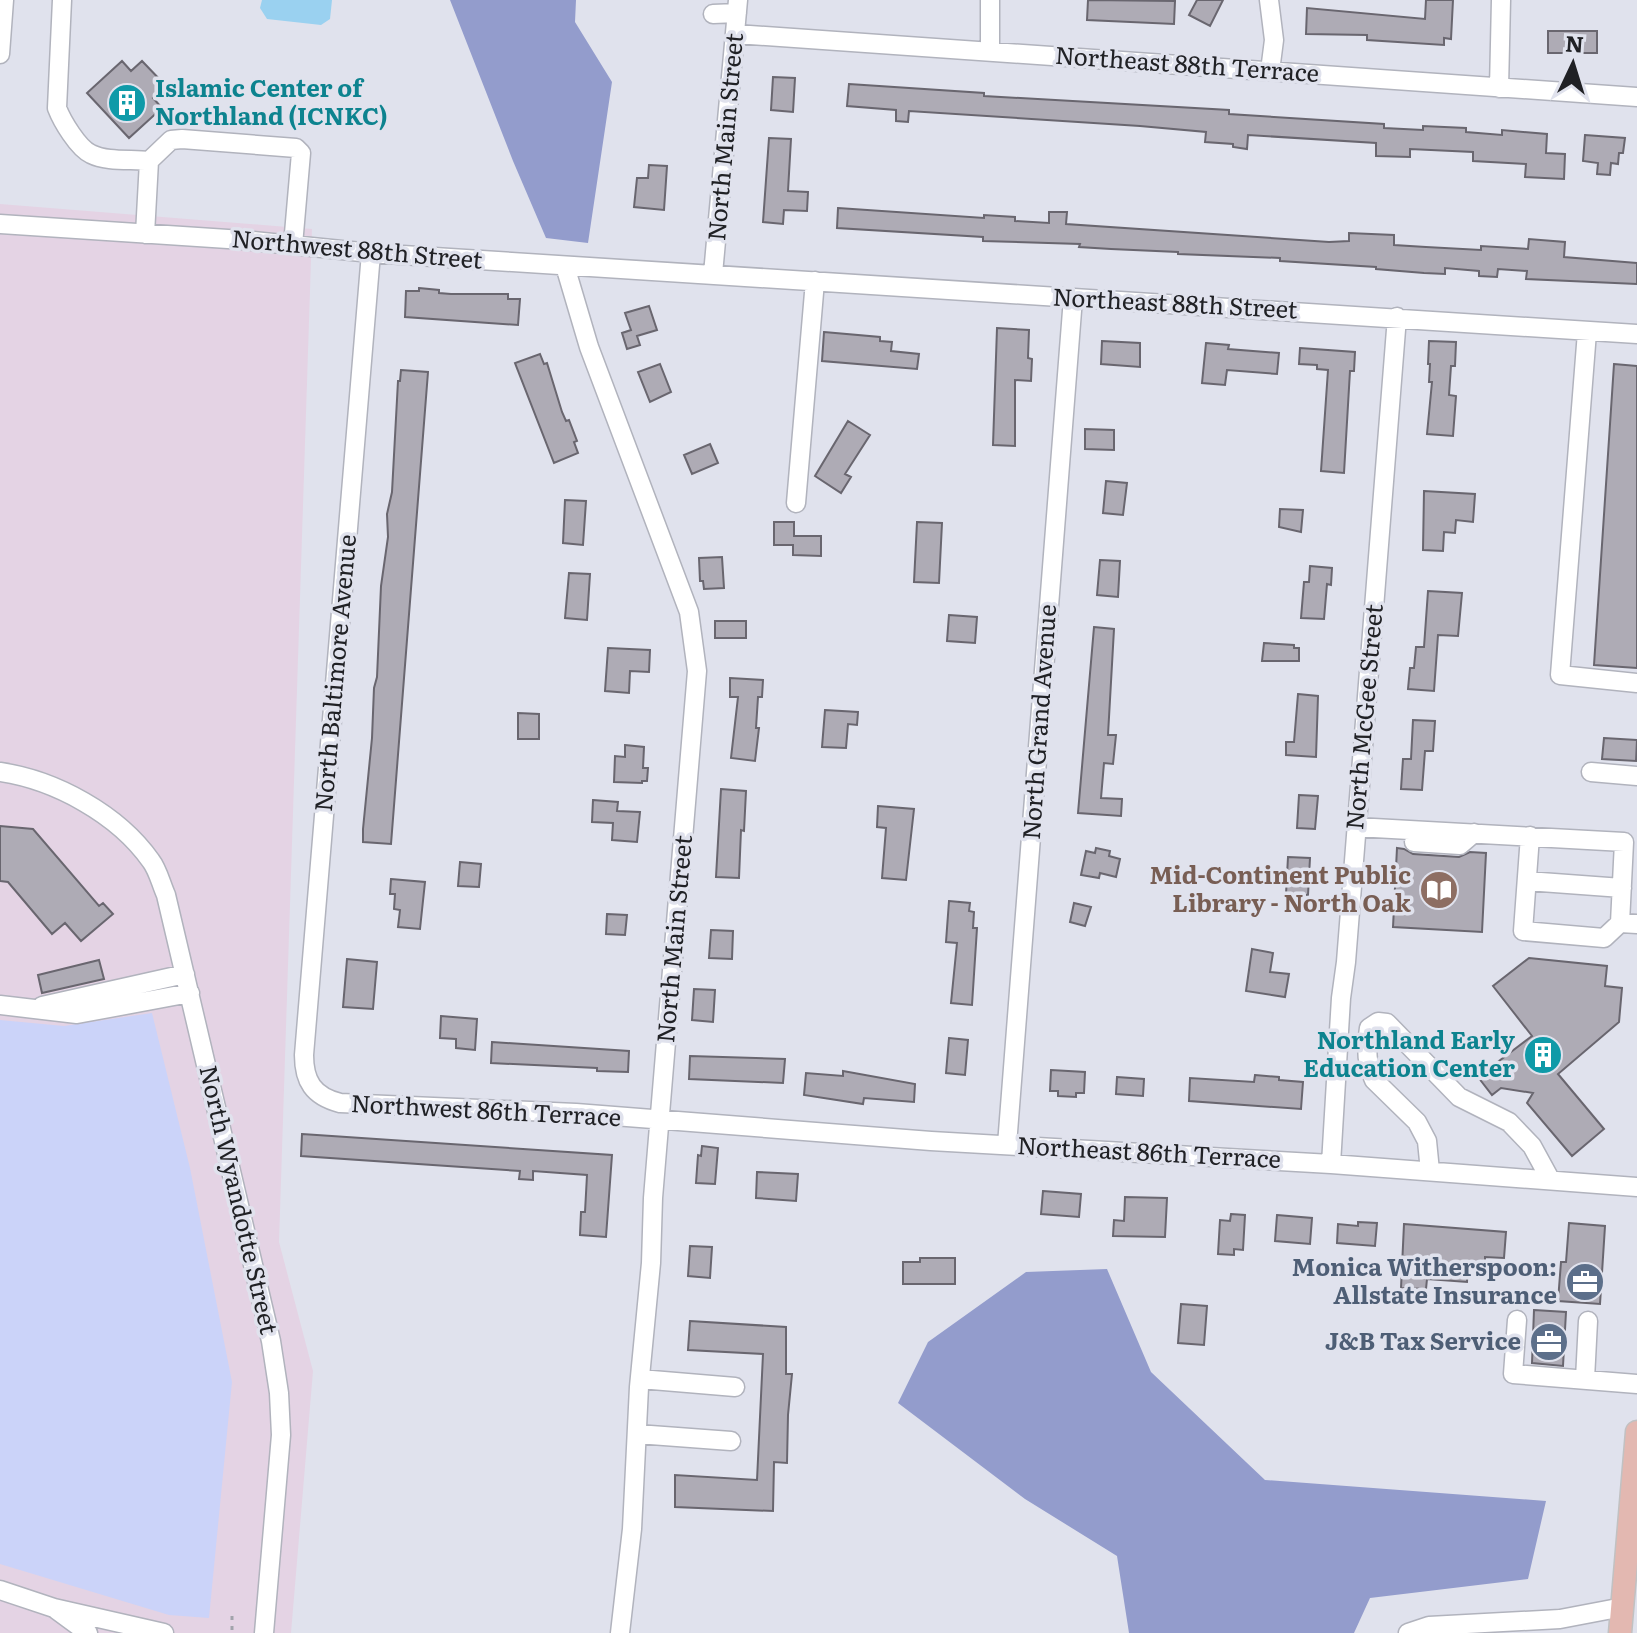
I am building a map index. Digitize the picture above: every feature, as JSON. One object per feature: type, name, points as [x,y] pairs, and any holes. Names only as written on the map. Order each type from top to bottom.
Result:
[{"type":"main road","points":[[1620,1633],[1631,1575],[1637,1432]]},
{"type":"street","points":[[0,54],[4,0]]},
{"type":"street","points":[[62,0],[57,108],[62,122],[89,154],[149,161]]},
{"type":"street","points":[[990,0],[990,52]]},
{"type":"street","points":[[1269,0],[1274,40],[1270,71]]},
{"type":"street","points":[[1499,88],[1501,0]]},
{"type":"street","points":[[713,14],[738,6]]},
{"type":"street","name":"North Main Street","points":[[713,274],[738,6]]},
{"type":"street","name":"Northeast 88th Terrace","points":[[736,34],[1637,97]]},
{"type":"street","points":[[145,234],[149,161],[171,140],[182,139],[296,148],[301,153],[293,245]]},
{"type":"street","name":"Northwest 88th Street","points":[[0,224],[371,253],[713,274]]},
{"type":"street","name":"North Baltimore Avenue","points":[[314,1090],[305,1079],[304,1055],[371,253]]},
{"type":"street","name":"North Main Street","points":[[565,266],[589,347],[689,612],[697,671],[640,1379],[632,1529],[620,1633]]},
{"type":"street","name":"Northeast 88th Street","points":[[713,274],[1637,334]]},
{"type":"street","points":[[796,503],[815,281]]},
{"type":"street","name":"North Grand Avenue","points":[[1007,1145],[1073,298]]},
{"type":"street","name":"North McGee Street","points":[[1331,1164],[1341,998],[1397,317]]},
{"type":"street","points":[[1587,332],[1560,675],[1637,683]]},
{"type":"street","name":"North Wyandotte Street","points":[[0,772],[45,782],[86,802],[124,832],[151,861],[166,895],[271,1341],[279,1393],[281,1435],[264,1633]]},
{"type":"street","points":[[1591,772],[1637,776]]},
{"type":"street","points":[[1356,827],[1530,836],[1624,842],[1622,888],[1629,924],[1604,938],[1523,931],[1530,836]]},
{"type":"street","points":[[1527,881],[1622,888]]},
{"type":"street","points":[[36,1008],[185,974]]},
{"type":"street","points":[[0,1005],[77,1014],[190,993]]},
{"type":"street","points":[[1430,1171],[1427,1141],[1417,1122],[1374,1080],[1370,1071],[1366,1044],[1369,1028],[1378,1022],[1387,1023],[1459,1097],[1509,1122],[1532,1146],[1550,1179]]},
{"type":"street","name":"Northwest 86th Terrace","points":[[314,1090],[327,1100],[340,1103],[576,1113],[660,1121]]},
{"type":"street","name":"Northeast 86th Terrace","points":[[660,1121],[1637,1187]]},
{"type":"street","points":[[1517,1320],[1513,1374],[1637,1384]]},
{"type":"street","points":[[1585,1379],[1588,1321]]},
{"type":"street","points":[[640,1379],[735,1387]]},
{"type":"street","points":[[637,1434],[731,1441]]},
{"type":"street","points":[[0,1590],[54,1608],[164,1633]]},
{"type":"street","points":[[1408,1633],[1429,1626],[1562,1626],[1623,1607]]},
{"type":"street","points":[[54,1608],[88,1633]]},
{"type":"path","points":[[232,1616],[232,1633]]},
{"type":"shaded area","points":[[262,0],[332,0],[330,19],[321,25],[267,19],[260,8]]},
{"type":"shaded area","points":[[450,0],[576,0],[575,22],[612,82],[588,243],[546,238]]},
{"type":"shaded area","points":[[0,204],[312,229],[279,1242],[313,1371],[291,1633],[0,1633]]},
{"type":"shaded area","points":[[152,1013],[190,1168],[232,1382],[209,1618],[169,1615],[0,1564],[0,1020],[64,1026]]},
{"type":"shaded area","points":[[1107,1269],[1151,1372],[1265,1480],[1546,1501],[1528,1579],[1370,1598],[1354,1633],[1129,1633],[1117,1556],[1025,1499],[898,1403],[928,1342],[1026,1272]]},
{"type":"building","points":[[1088,0],[1175,1],[1174,24],[1087,20]]},
{"type":"building","points":[[1197,0],[1223,0],[1210,26],[1189,15]]},
{"type":"building","points":[[1426,0],[1453,0],[1451,39],[1444,38],[1444,45],[1367,40],[1367,35],[1306,34],[1307,8],[1425,19]]},
{"type":"building","points":[[1548,31],[1597,31],[1597,53],[1548,53]]},
{"type":"building","name":"Islamic Center of Northland (ICNKC)","points":[[122,61],[131,71],[142,61],[166,86],[153,98],[162,108],[129,138],[87,93]]},
{"type":"building","points":[[773,77],[795,78],[793,112],[771,110]]},
{"type":"building","points":[[849,84],[984,93],[984,96],[1229,110],[1229,114],[1384,124],[1384,128],[1423,130],[1423,126],[1466,128],[1466,132],[1502,135],[1502,130],[1547,134],[1546,153],[1565,154],[1564,179],[1525,177],[1526,164],[1473,161],[1473,152],[1410,149],[1410,157],[1376,156],[1376,143],[1248,135],[1247,149],[1233,147],[1233,144],[1205,142],[1206,132],[1140,126],[909,111],[908,122],[896,121],[896,110],[847,106]]},
{"type":"building","points":[[1585,135],[1625,138],[1623,153],[1619,153],[1618,164],[1611,163],[1610,175],[1597,174],[1598,163],[1583,161]]},
{"type":"building","points":[[769,138],[791,139],[788,191],[808,192],[807,211],[784,210],[783,224],[763,222]]},
{"type":"building","points":[[649,165],[667,166],[664,210],[634,207],[637,178],[648,178]]},
{"type":"building","points":[[838,208],[984,218],[984,215],[1015,217],[1015,221],[1049,223],[1049,212],[1067,212],[1066,224],[1329,242],[1349,241],[1349,233],[1394,235],[1394,245],[1481,250],[1481,246],[1528,249],[1529,239],[1565,242],[1564,257],[1637,263],[1637,284],[1526,279],[1527,271],[1498,269],[1497,277],[1479,276],[1479,271],[1445,268],[1445,274],[1424,273],[1280,261],[1280,258],[1079,247],[1080,244],[983,241],[983,237],[837,228]]},
{"type":"building","points":[[419,288],[451,294],[508,294],[508,299],[520,299],[518,325],[405,317],[406,291],[419,291]]},
{"type":"building","points":[[649,306],[657,330],[637,336],[640,345],[627,349],[622,333],[631,330],[625,313]]},
{"type":"building","points":[[997,328],[1029,330],[1031,381],[1015,380],[1015,446],[993,445]]},
{"type":"building","points":[[824,332],[880,337],[880,341],[892,342],[891,351],[919,354],[917,369],[822,361]]},
{"type":"building","points":[[1102,341],[1140,343],[1140,367],[1101,364]]},
{"type":"building","points":[[1429,341],[1456,342],[1449,395],[1456,396],[1453,436],[1427,434],[1432,382],[1429,382]]},
{"type":"building","points":[[1206,343],[1229,345],[1228,349],[1279,353],[1277,374],[1227,370],[1225,385],[1202,383]]},
{"type":"building","points":[[1300,348],[1355,352],[1354,371],[1350,371],[1344,473],[1321,471],[1328,370],[1317,369],[1317,365],[1299,364]]},
{"type":"building","points":[[540,354],[544,364],[547,363],[562,412],[566,421],[569,420],[577,441],[574,442],[578,453],[554,463],[515,363]]},
{"type":"building","points":[[660,364],[671,392],[650,402],[638,372]]},
{"type":"building","points":[[1614,364],[1637,366],[1637,668],[1594,665]]},
{"type":"building","points":[[401,370],[428,372],[391,844],[363,842],[363,829]]},
{"type":"building","points":[[848,421],[870,435],[845,474],[851,477],[841,493],[815,476]]},
{"type":"building","points":[[1085,429],[1114,430],[1114,450],[1085,449]]},
{"type":"building","points":[[710,444],[718,463],[692,474],[684,455]]},
{"type":"building","points":[[1106,481],[1127,483],[1123,515],[1103,513]]},
{"type":"building","points":[[1424,491],[1475,494],[1473,522],[1456,520],[1455,533],[1444,532],[1443,551],[1423,550]]},
{"type":"building","points":[[565,500],[586,501],[583,545],[563,543]]},
{"type":"building","points":[[1280,509],[1303,510],[1301,532],[1279,527]]},
{"type":"building","points":[[774,522],[794,522],[794,536],[821,536],[821,556],[793,555],[793,545],[774,545]]},
{"type":"building","points":[[917,522],[942,523],[939,583],[914,582]]},
{"type":"building","points":[[722,557],[724,588],[704,589],[703,581],[700,581],[699,558]]},
{"type":"building","points":[[1100,560],[1120,561],[1118,597],[1097,595]]},
{"type":"building","points":[[1310,566],[1332,568],[1331,585],[1327,584],[1324,619],[1301,618],[1304,582],[1309,582]]},
{"type":"building","points":[[569,573],[590,574],[587,620],[565,618]]},
{"type":"building","points":[[1428,591],[1462,593],[1458,636],[1438,635],[1434,691],[1408,689],[1416,647],[1424,647]]},
{"type":"building","points":[[949,615],[977,617],[975,643],[947,641]]},
{"type":"building","points":[[715,621],[746,621],[746,638],[715,638]]},
{"type":"building","points":[[1094,627],[1114,629],[1108,735],[1116,735],[1113,764],[1104,763],[1101,798],[1122,799],[1121,816],[1078,813]]},
{"type":"building","points":[[1264,643],[1294,645],[1294,648],[1299,648],[1299,661],[1262,661]]},
{"type":"building","points":[[608,648],[650,650],[649,672],[630,671],[629,693],[605,691]]},
{"type":"building","points":[[730,678],[763,680],[762,697],[758,697],[756,728],[759,728],[755,761],[731,758],[738,697],[730,697]]},
{"type":"building","points":[[1298,694],[1318,696],[1316,757],[1286,755],[1286,742],[1294,742]]},
{"type":"building","points":[[825,710],[858,712],[857,725],[848,724],[846,748],[822,747]]},
{"type":"building","points":[[518,713],[539,714],[539,739],[518,739]]},
{"type":"building","points":[[1413,720],[1435,721],[1433,751],[1425,751],[1422,790],[1401,789],[1403,759],[1411,759]]},
{"type":"building","points":[[1604,738],[1637,740],[1636,761],[1602,759]]},
{"type":"building","points":[[625,745],[644,747],[643,768],[648,768],[647,781],[614,782],[615,756],[625,757]]},
{"type":"building","points":[[721,789],[746,791],[739,878],[716,877]]},
{"type":"building","points":[[1299,795],[1318,796],[1315,829],[1297,828]]},
{"type":"building","points":[[593,800],[618,802],[617,811],[640,812],[637,842],[612,840],[613,823],[592,822]]},
{"type":"building","points":[[878,806],[914,809],[906,880],[882,878],[886,828],[877,827]]},
{"type":"building","points":[[0,826],[33,829],[99,906],[103,903],[113,914],[81,941],[65,923],[52,934],[8,882],[0,881]]},
{"type":"building","points":[[1096,848],[1110,851],[1109,856],[1120,859],[1116,877],[1100,873],[1099,878],[1081,875],[1086,851],[1095,853]]},
{"type":"building","name":"Mid-Continent Public Library - North Oak","points":[[1397,848],[1413,854],[1459,857],[1470,852],[1486,853],[1482,932],[1393,927]]},
{"type":"building","points":[[1288,857],[1310,858],[1308,895],[1286,894]]},
{"type":"building","points":[[460,862],[481,864],[479,887],[458,886]]},
{"type":"building","points":[[391,879],[425,882],[420,929],[398,927],[400,910],[394,909],[395,894],[390,894]]},
{"type":"building","points":[[949,901],[970,903],[969,911],[974,912],[973,928],[977,928],[972,1005],[951,1003],[957,943],[946,942]]},
{"type":"building","points":[[1074,903],[1091,907],[1085,926],[1070,922]]},
{"type":"building","points":[[607,914],[627,915],[625,935],[606,934]]},
{"type":"building","points":[[711,930],[733,931],[732,959],[709,958]]},
{"type":"building","points":[[1252,949],[1273,953],[1270,972],[1289,974],[1285,997],[1246,991]]},
{"type":"building","name":"Northland Early Education Center","points":[[1529,958],[1607,966],[1605,986],[1622,988],[1619,1022],[1558,1074],[1604,1129],[1572,1156],[1527,1103],[1533,1093],[1501,1088],[1492,1095],[1478,1077],[1532,1036],[1493,986]]},
{"type":"building","points":[[347,959],[377,962],[373,1009],[343,1007]]},
{"type":"building","points":[[99,960],[104,979],[42,993],[38,975]]},
{"type":"building","points":[[694,989],[715,990],[713,1022],[692,1020]]},
{"type":"building","points":[[441,1016],[477,1019],[475,1050],[456,1048],[456,1039],[440,1038]]},
{"type":"building","points":[[949,1038],[968,1040],[965,1075],[946,1073]]},
{"type":"building","points":[[492,1042],[629,1051],[628,1072],[491,1063]]},
{"type":"building","points":[[690,1056],[785,1059],[783,1083],[689,1079]]},
{"type":"building","points":[[1051,1070],[1085,1072],[1084,1093],[1076,1093],[1076,1097],[1058,1096],[1058,1091],[1050,1091]]},
{"type":"building","points":[[843,1071],[915,1084],[914,1102],[864,1098],[863,1104],[804,1095],[806,1073],[843,1076]]},
{"type":"building","points":[[1255,1075],[1303,1082],[1301,1109],[1189,1101],[1190,1078],[1254,1082]]},
{"type":"building","points":[[1117,1077],[1144,1079],[1143,1096],[1116,1094]]},
{"type":"building","points":[[302,1134],[612,1155],[606,1237],[580,1235],[587,1175],[533,1171],[533,1180],[519,1179],[520,1171],[301,1156]]},
{"type":"building","points":[[702,1146],[718,1148],[715,1184],[696,1183],[698,1155],[701,1156]]},
{"type":"building","points":[[757,1172],[798,1174],[796,1201],[756,1198]]},
{"type":"building","points":[[1043,1191],[1081,1194],[1079,1217],[1041,1214]]},
{"type":"building","points":[[1125,1197],[1167,1198],[1165,1237],[1113,1236],[1114,1220],[1124,1221]]},
{"type":"building","points":[[1231,1214],[1245,1215],[1243,1250],[1234,1249],[1234,1255],[1218,1254],[1220,1220],[1230,1221]]},
{"type":"building","points":[[1277,1215],[1312,1218],[1310,1244],[1275,1241]]},
{"type":"building","points":[[1358,1222],[1377,1223],[1375,1246],[1337,1243],[1338,1224],[1358,1226]]},
{"type":"building","points":[[1569,1223],[1605,1226],[1600,1304],[1558,1301],[1561,1262],[1566,1262]]},
{"type":"building","points":[[1404,1224],[1506,1232],[1504,1258],[1485,1257],[1485,1266],[1468,1265],[1467,1282],[1427,1279],[1426,1289],[1401,1288]]},
{"type":"building","points":[[690,1246],[712,1247],[710,1278],[688,1276]]},
{"type":"building","points":[[920,1258],[955,1258],[955,1284],[903,1284],[903,1262],[920,1262]]},
{"type":"building","points":[[1181,1304],[1207,1306],[1204,1345],[1178,1343]]},
{"type":"building","points":[[1534,1310],[1566,1312],[1563,1366],[1532,1363]]},
{"type":"building","points":[[690,1321],[786,1327],[786,1374],[792,1374],[787,1463],[774,1462],[773,1511],[675,1507],[675,1475],[757,1480],[763,1354],[688,1350]]},
{"type":"place","name":"Islamic Center of Northland (ICNKC)","points":[[127,103]]},
{"type":"place","name":"Mid-Continent Public Library - North Oak","points":[[1439,890]]},
{"type":"place","name":"Northland Early Education Center","points":[[1543,1055]]},
{"type":"place","name":"Monica Witherspoon: Allstate Insurance","points":[[1585,1282]]},
{"type":"place","name":"J&B Tax Service","points":[[1549,1342]]}]
